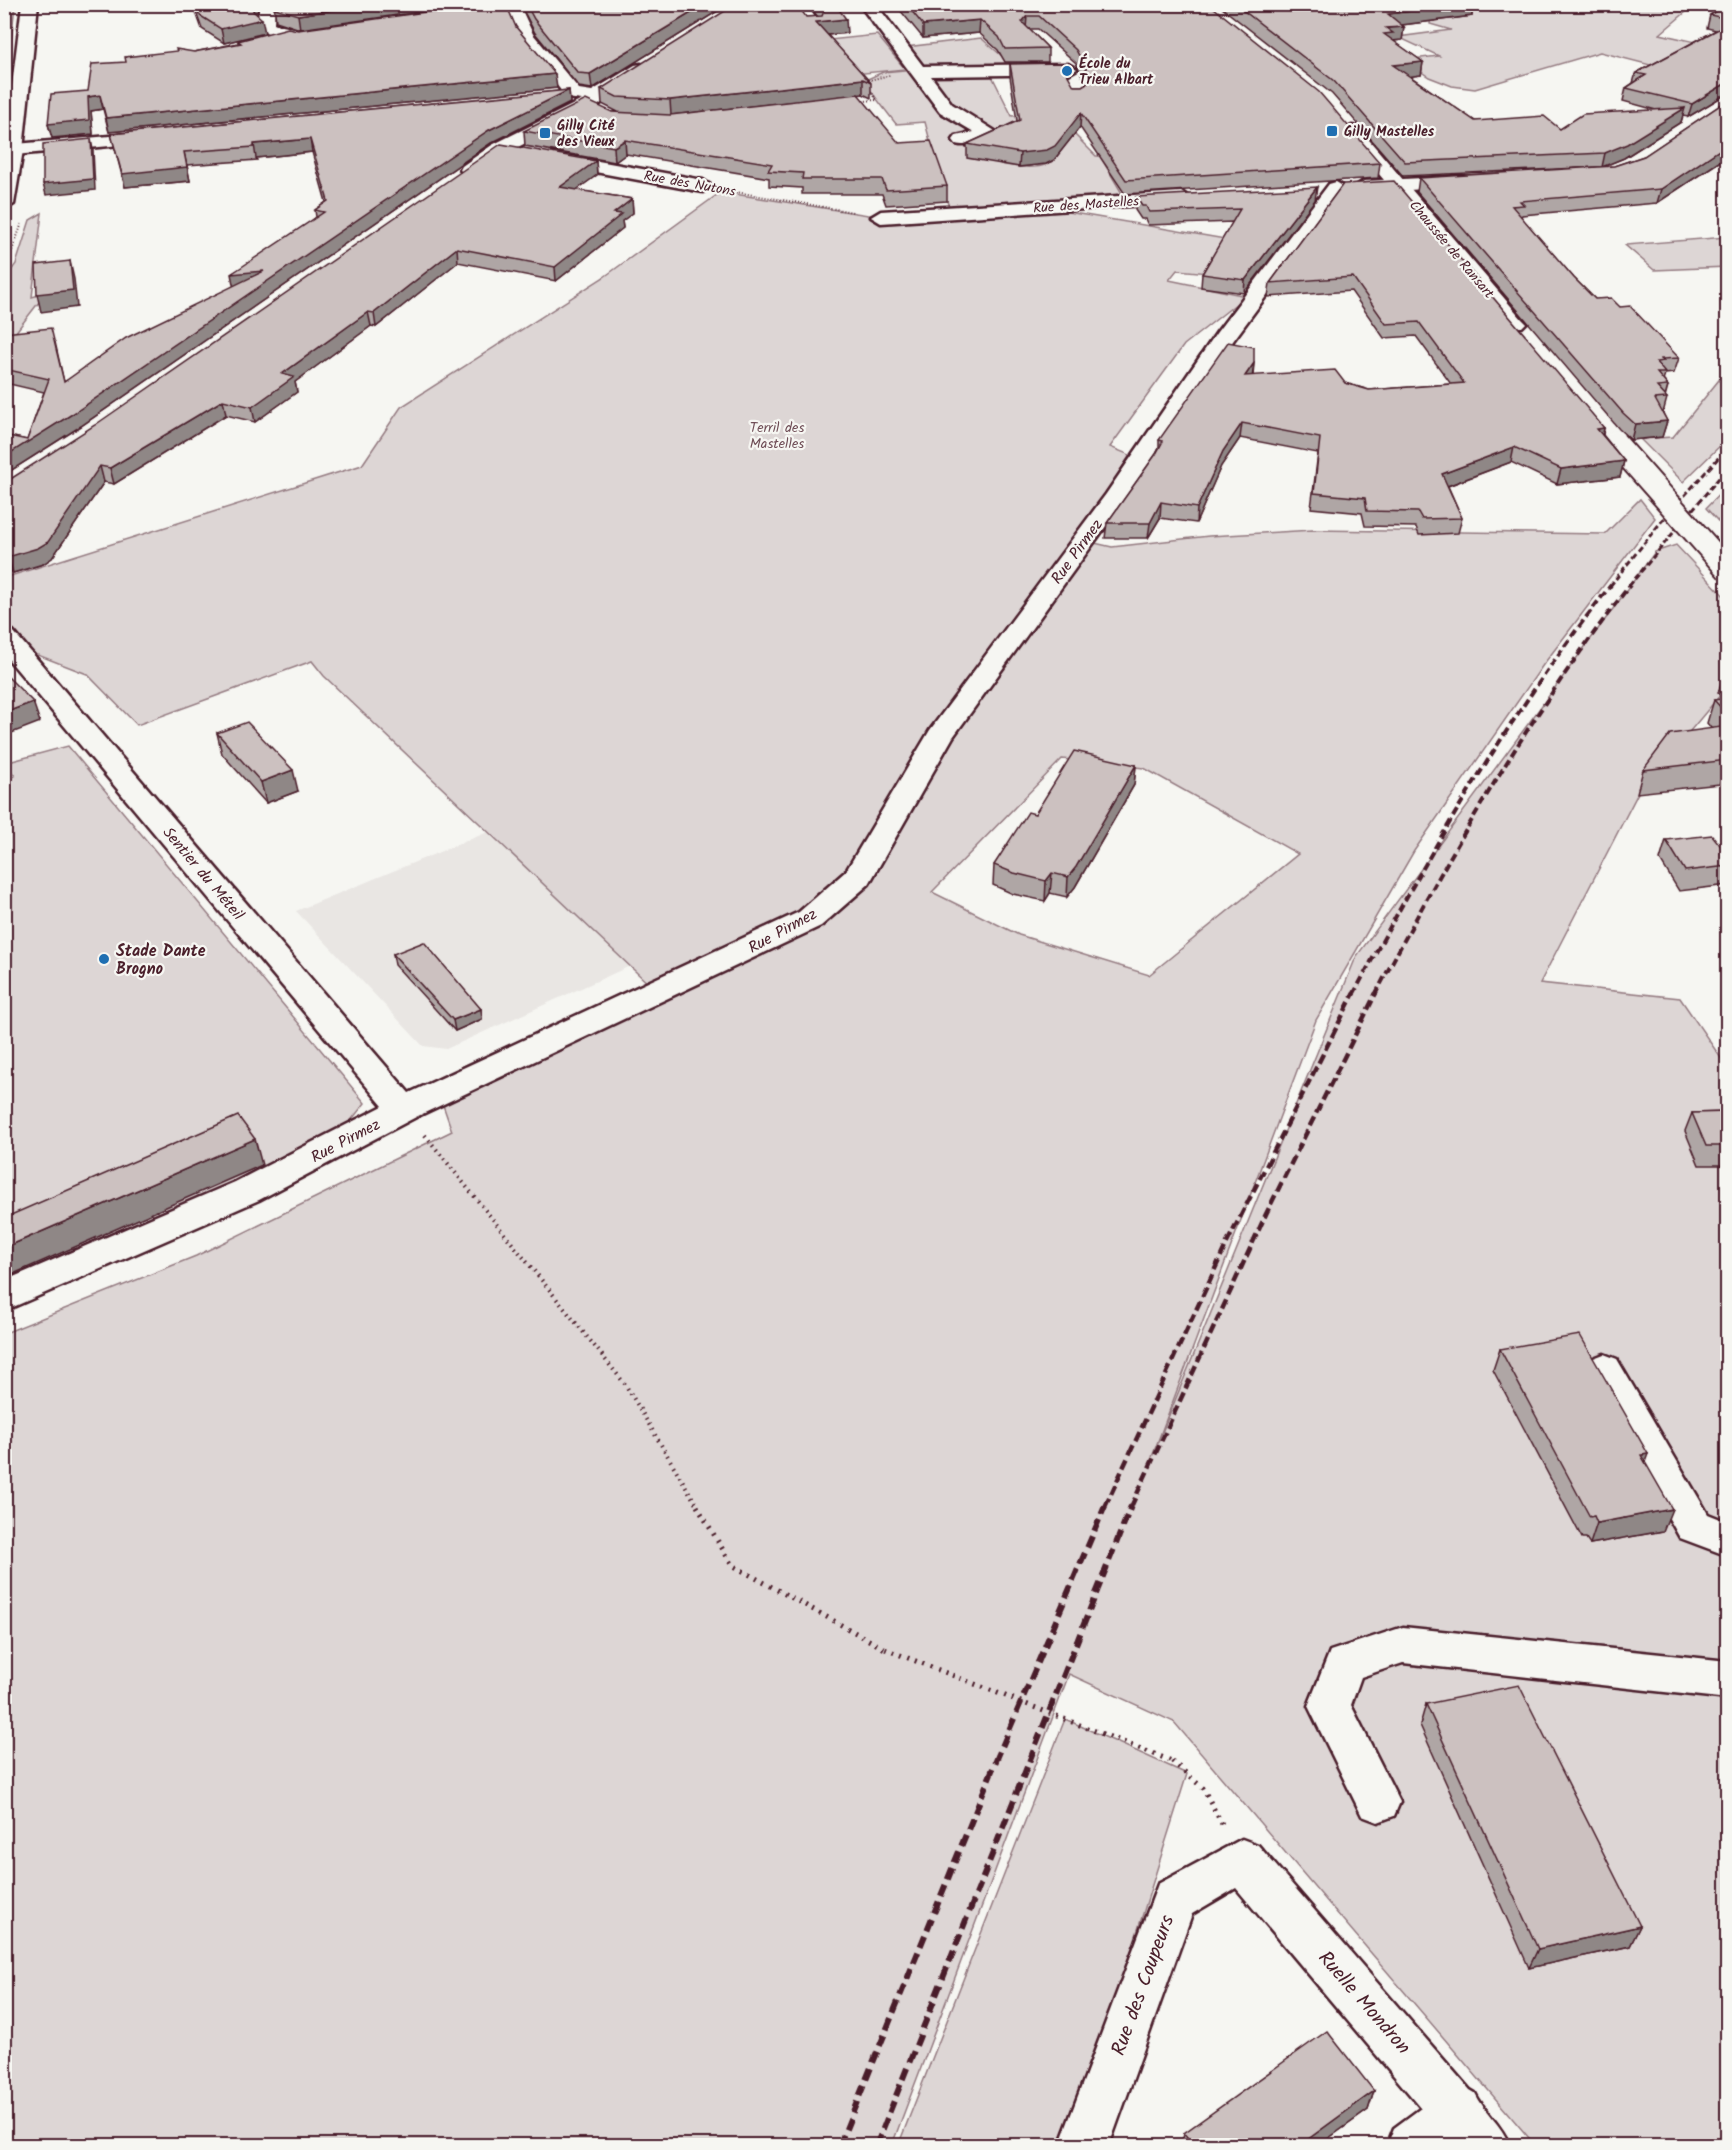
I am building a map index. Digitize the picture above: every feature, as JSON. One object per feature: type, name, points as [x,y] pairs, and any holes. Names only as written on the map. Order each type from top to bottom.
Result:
[{"type":"street","points":[[4,204],[9,150],[30,4]]},
{"type":"street","points":[[267,4],[266,25],[276,31],[300,36],[336,31]]},
{"type":"street","points":[[796,4],[814,26]]},
{"type":"street","points":[[867,4],[946,108],[991,134],[962,141]]},
{"type":"street","points":[[507,7],[525,35],[585,99],[606,115]]},
{"type":"street","points":[[259,42],[290,34]]},
{"type":"street","points":[[919,71],[1072,77],[1047,49]]},
{"type":"street","points":[[450,184],[499,149],[655,61]]},
{"type":"street","points":[[548,97],[585,99]]},
{"type":"street","name":"Chaussée de Ransart","points":[[1340,117],[1530,341]]},
{"type":"street","points":[[9,150],[177,135]]},
{"type":"street","name":"Rue des Nutons","points":[[499,149],[703,186]]},
{"type":"street","points":[[1399,186],[1479,181]]},
{"type":"street","name":"Rue Pirmez","points":[[4,1297],[247,1191],[404,1109],[680,982],[810,919],[858,877],[940,736],[1114,499],[1324,188],[1399,186]]},
{"type":"street","name":"Rue des Mastelles","points":[[880,217],[1196,197]]},
{"type":"street","points":[[1600,424],[1728,570]]},
{"type":"street","name":"Sentier du Méteil","points":[[4,637],[404,1109]]},
{"type":"street","points":[[1604,1369],[1694,1526],[1728,1539]]},
{"type":"street","points":[[1378,1802],[1329,1706],[1345,1664],[1403,1645],[1728,1680]]},
{"type":"street","name":"Ruelle Mondron","points":[[1242,1860],[1472,2128]]},
{"type":"street","name":"Rue des Coupeurs","points":[[1083,2145],[1174,1899],[1242,1860]]},
{"type":"street","points":[[1412,2145],[1472,2128]]},
{"type":"path","points":[[863,81],[919,71]]},
{"type":"path","points":[[863,101],[877,100],[870,91]]},
{"type":"path","name":"Rue des Nutons","points":[[703,186],[880,217]]},
{"type":"path","points":[[404,1109],[625,1383],[732,1565],[885,1649],[1172,1761],[1203,1788],[1242,1860]]},
{"type":"shaded area","points":[[488,832],[630,966],[446,1049],[423,1046],[296,911]]},
{"type":"green space","points":[[6,5],[15,5],[5,97],[4,9]]},
{"type":"green space","points":[[1469,5],[1694,5],[1660,34],[1727,49],[1685,74],[1600,52],[1475,89],[1452,86],[1429,77],[1417,69],[1411,59],[1439,56],[1398,37],[1451,30],[1430,24],[1431,16]]},
{"type":"green space","points":[[877,35],[905,69],[814,78],[790,44]]},
{"type":"green space","points":[[981,38],[1016,68],[991,74],[1012,116],[1066,113],[1067,127],[1096,156],[1100,156],[1123,195],[950,208],[939,184],[932,176],[930,141],[925,122],[896,124],[863,81],[883,72],[914,69],[906,47]],"holes":[[[1058,154],[1048,164],[1032,167],[1000,164]]]},
{"type":"green space","name":"Terril des Mastelles","points":[[721,192],[881,217],[1056,210],[1284,249],[1259,252],[1231,275],[1177,270],[1169,280],[1246,296],[1184,345],[1110,447],[1130,455],[1077,539],[1112,547],[1209,536],[1313,530],[1605,534],[1640,499],[1655,518],[1543,665],[1414,851],[1316,1020],[1152,1457],[1356,957],[1655,552],[1676,545],[1727,599],[1727,687],[1638,793],[1540,983],[1680,998],[1727,1067],[1727,2145],[1535,2145],[1174,1722],[1069,1674],[892,2145],[5,2145],[5,1333],[196,1256],[452,1131],[443,1105],[654,989],[324,676],[312,661],[137,725],[87,674],[38,655],[25,661],[5,633],[4,578],[362,465],[401,407],[604,277]],"holes":[[[1062,759],[1144,768],[1298,854],[1149,975],[1019,935],[932,892]]]},
{"type":"green space","points":[[42,213],[32,297],[46,293],[5,346],[5,279],[16,264],[30,220]]},
{"type":"green space","points":[[1727,237],[1727,267],[1654,270],[1625,245]]},
{"type":"green space","points":[[1727,370],[1727,439],[1683,482],[1640,439],[1673,437]]},
{"type":"green space","points":[[1727,486],[1727,531],[1706,508]]},
{"type":"green space","name":"Stade Dante Brogno","points":[[68,746],[365,1103],[328,1149],[5,1286],[4,780],[15,776],[5,763]]},
{"type":"green space","points":[[1065,1719],[1187,1774],[1118,1993],[1065,2145],[898,2146]]},
{"type":"building","points":[[195,4],[254,4],[253,11],[262,19],[221,29],[199,15]]},
{"type":"building","points":[[274,4],[374,4],[298,15],[274,8]]},
{"type":"building","points":[[482,4],[506,4],[516,27],[555,74],[106,118],[100,95],[88,97],[89,120],[48,124],[51,94],[88,91],[92,64],[126,62],[125,57],[177,51],[176,49],[194,52],[241,43],[238,41],[288,28],[298,30]]},
{"type":"building","points":[[526,4],[706,4],[590,74],[578,73],[534,19]]},
{"type":"building","points":[[736,4],[797,4],[806,17],[822,16],[824,11],[819,4],[835,4],[846,19],[816,22],[871,83],[863,79],[670,100],[617,97],[601,89]]},
{"type":"building","points":[[906,4],[1209,4],[1319,92],[1380,163],[1126,180],[1081,113],[1055,146],[1047,150],[1020,153],[967,144],[1020,120],[1010,64],[1061,63],[1074,86],[1082,86],[1092,80],[1076,50],[1039,16],[1027,16],[1022,22],[1048,48],[1005,49],[999,37],[980,20],[923,25]]},
{"type":"building","points":[[1235,4],[1466,4],[1388,14],[1404,27],[1386,28],[1393,33],[1384,34],[1423,62],[1393,65],[1475,121],[1544,116],[1560,129],[1583,114],[1685,108],[1627,144],[1605,153],[1405,162],[1334,81]]},
{"type":"building","points":[[1727,4],[1728,19],[1710,15]]},
{"type":"building","points":[[1728,24],[1728,82],[1692,104],[1626,88],[1646,75],[1636,73]]},
{"type":"building","points":[[569,90],[489,130],[77,411],[4,457],[4,435],[27,440],[49,379],[4,369],[4,333],[51,328],[64,382],[126,338],[264,271],[231,274],[324,212],[315,210],[328,201],[310,139],[254,144],[254,147],[184,152],[187,167],[122,174],[111,134]]},
{"type":"building","points":[[858,94],[899,143],[931,141],[947,186],[886,190],[882,179],[802,179],[803,173],[768,171],[772,164],[625,140],[614,147],[524,131],[586,100],[612,112],[670,115]]},
{"type":"building","points":[[1728,100],[1728,129],[1724,131],[1728,133],[1728,144],[1661,189],[1520,201],[1524,205],[1512,206],[1595,299],[1611,298],[1620,307],[1630,306],[1679,358],[1661,359],[1664,361],[1656,362],[1665,373],[1657,373],[1668,386],[1657,387],[1667,398],[1655,399],[1667,421],[1635,424],[1419,178],[1614,166],[1644,156]]},
{"type":"building","points":[[91,139],[93,179],[43,184],[43,144]]},
{"type":"building","points":[[501,144],[596,161],[560,187],[632,199],[614,213],[622,214],[555,267],[457,248],[374,313],[368,312],[282,374],[294,377],[252,407],[223,400],[110,468],[100,466],[48,542],[38,548],[8,557],[4,555],[4,482],[95,425]]},
{"type":"building","points":[[1394,181],[1604,428],[1597,429],[1624,461],[1561,469],[1514,447],[1442,474],[1462,518],[1422,519],[1418,512],[1367,511],[1365,498],[1314,493],[1320,438],[1242,423],[1223,451],[1197,508],[1161,502],[1150,523],[1107,523],[1156,454],[1163,441],[1159,440],[1228,342],[1254,347],[1254,363],[1245,376],[1335,370],[1345,383],[1369,390],[1464,383],[1419,322],[1386,324],[1353,277],[1270,283],[1343,184]]},
{"type":"building","points":[[1317,187],[1245,280],[1202,274],[1240,209],[1149,212],[1136,197]]},
{"type":"building","points":[[70,261],[73,290],[37,294],[36,265]]},
{"type":"building","points":[[4,673],[33,702],[4,713]]},
{"type":"building","points":[[1728,698],[1728,715],[1714,700]]},
{"type":"building","points":[[247,722],[293,770],[261,782],[217,733]]},
{"type":"building","points":[[1728,726],[1728,756],[1725,757],[1728,760],[1643,770],[1670,734]]},
{"type":"building","points":[[1074,751],[1136,765],[1076,867],[1068,877],[1052,873],[1046,881],[994,865],[1028,812],[1035,814]]},
{"type":"building","points":[[1712,835],[1728,855],[1728,866],[1685,871],[1666,840]]},
{"type":"building","points":[[424,942],[481,1009],[453,1020],[393,954]]},
{"type":"building","points":[[1728,1112],[1728,1146],[1706,1146],[1692,1113]]},
{"type":"building","points":[[238,1116],[255,1139],[4,1248],[4,1218]]},
{"type":"building","points":[[1580,1335],[1648,1454],[1641,1455],[1672,1509],[1597,1523],[1594,1516],[1590,1517],[1500,1349]]},
{"type":"building","points":[[1519,1685],[1640,1926],[1538,1949],[1426,1704]]},
{"type":"building","points":[[1327,2031],[1374,2091],[1300,2145],[1193,2145],[1184,2133]]},
{"type":"railway","points":[[1610,586],[1661,522],[1728,447]]},
{"type":"railway","points":[[1629,586],[1728,467]]},
{"type":"railway","points":[[1353,995],[1411,889],[1505,733],[1574,633],[1611,585]]},
{"type":"railway","points":[[1375,995],[1433,888],[1494,784],[1559,683],[1630,585]]},
{"type":"railway","points":[[1105,1507],[1227,1243],[1354,993]]},
{"type":"railway","points":[[1131,1507],[1266,1214],[1375,995]]},
{"type":"railway","points":[[839,2146],[998,1756],[1105,1506]]},
{"type":"railway","points":[[876,2146],[1131,1506]]},
{"type":"place","name":"École du Trieu Albart","points":[[1067,71]]},
{"type":"place","name":"Gilly Mastelles","points":[[1332,131]]},
{"type":"place","name":"Gilly Cité des Vieux","points":[[545,133]]},
{"type":"place","name":"Stade Dante Brogno","points":[[104,959]]}]
